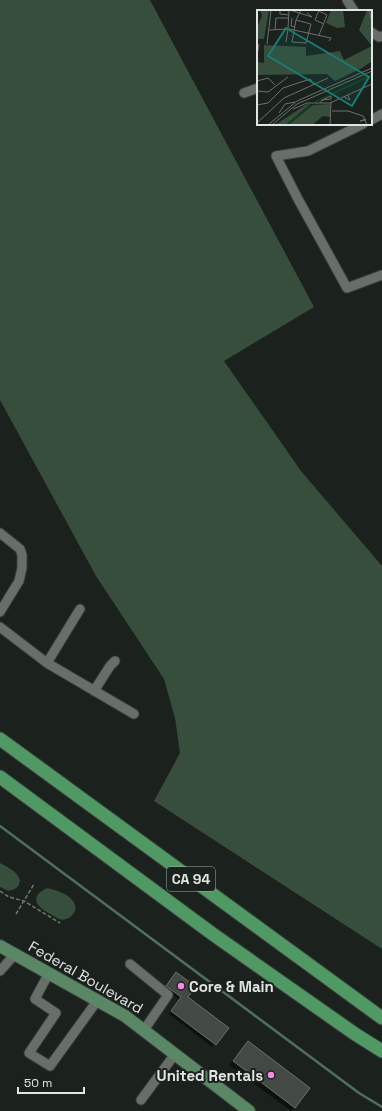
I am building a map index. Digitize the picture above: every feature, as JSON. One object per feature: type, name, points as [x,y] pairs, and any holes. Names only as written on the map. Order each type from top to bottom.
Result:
[{"type":"highway","name":"CA 94","points":[[0,739],[382,1018]]},
{"type":"highway","name":"CA 94","points":[[0,777],[214,935],[355,1034],[382,1051]]},
{"type":"main road","name":"Federal Boulevard","points":[[0,946],[125,1016],[249,1111]]},
{"type":"street","points":[[347,0],[353,10]]},
{"type":"street","points":[[244,93],[257,88]]},
{"type":"street","points":[[372,119],[382,114]]},
{"type":"street","points":[[360,125],[308,151],[276,156],[298,199],[348,288],[382,275]]},
{"type":"street","points":[[0,533],[20,549],[22,555],[22,568],[19,581],[0,612]]},
{"type":"street","points":[[47,663],[80,609]]},
{"type":"street","points":[[0,627],[47,663],[134,714]]},
{"type":"street","points":[[94,691],[110,666],[115,661]]},
{"type":"street","points":[[0,971],[15,954]]},
{"type":"street","points":[[130,964],[168,995],[144,1030]]},
{"type":"street","points":[[29,1053],[56,1013],[35,999],[49,973]]},
{"type":"street","points":[[21,1047],[50,1066],[97,1001]]},
{"type":"street","points":[[141,1100],[175,1054]]},
{"type":"path","points":[[16,914],[34,884]]},
{"type":"path","points":[[0,892],[9,897],[24,901],[60,923]]},
{"type":"green space","points":[[0,0],[150,0],[314,307],[224,361],[301,471],[382,566],[382,949],[154,801],[180,753],[175,718],[164,679],[96,576],[0,400]]},
{"type":"green space","points":[[0,863],[12,870],[20,879],[19,885],[15,889],[9,891],[0,887]]},
{"type":"green space","points":[[47,888],[56,890],[66,895],[74,902],[75,911],[69,918],[64,920],[59,919],[39,906],[36,899],[37,895]]},
{"type":"building","points":[[176,972],[196,987],[188,997],[229,1028],[216,1045],[171,1011],[181,997],[166,986]]},
{"type":"building","name":"United Rentals","points":[[248,1041],[310,1088],[295,1108],[233,1061]]},
{"type":"waterway","points":[[0,826],[359,1093],[382,1107]]},
{"type":"place","name":"Core & Main","points":[[181,986]]},
{"type":"place","name":"United Rentals","points":[[271,1075]]}]
